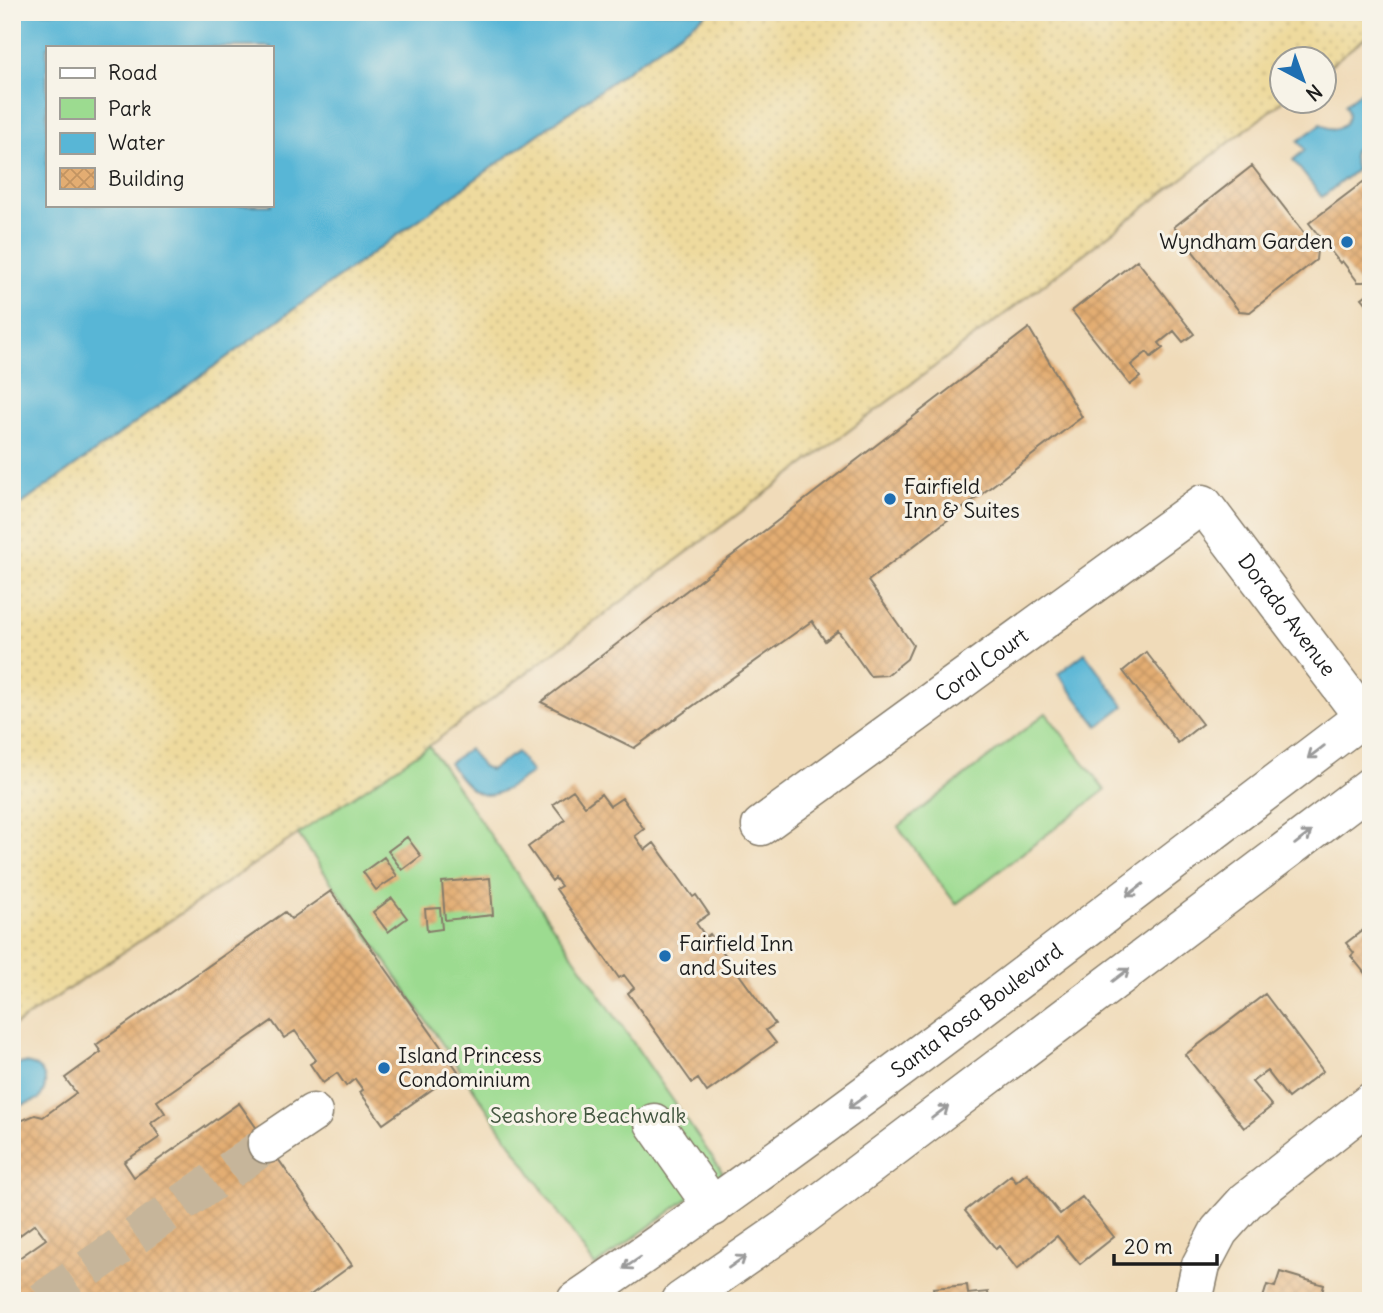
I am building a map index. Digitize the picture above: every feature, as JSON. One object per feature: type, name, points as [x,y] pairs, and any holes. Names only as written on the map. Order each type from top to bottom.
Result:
[{"type":"street","name":"Dorado Avenue","points":[[1203,504],[1368,718]]},
{"type":"street","name":"Coral Court","points":[[761,827],[1203,504]]},
{"type":"street","name":"Santa Rosa Boulevard","points":[[576,1301],[713,1207],[864,1097],[1368,718]]},
{"type":"street","points":[[673,1235],[693,1292],[791,1225],[1371,786]]},
{"type":"street","points":[[1193,1301],[1201,1265],[1219,1231],[1246,1201],[1371,1102]]},
{"type":"street","points":[[267,1144],[313,1113]]},
{"type":"street","points":[[654,1123],[713,1207]]},
{"type":"sand","points":[[709,12],[1371,12],[1371,33],[1338,59],[1338,46],[1268,46],[1268,113],[429,746],[12,1027],[12,511]]},
{"type":"green space","points":[[1046,713],[1105,790],[956,904],[898,827]]},
{"type":"green space","name":"Seashore Beachwalk","points":[[429,746],[723,1173],[595,1266],[298,834]]},
{"type":"water","points":[[12,12],[709,12],[12,511]]},
{"type":"water","points":[[1371,84],[1371,142],[1363,143],[1354,151],[1356,170],[1322,197],[1293,160],[1305,150],[1298,141],[1321,124],[1333,129],[1343,126],[1348,117],[1345,104]]},
{"type":"water","points":[[1085,653],[1124,706],[1098,726],[1058,674]]},
{"type":"water","points":[[469,749],[482,766],[490,770],[517,752],[532,773],[495,794],[478,793],[469,787],[449,763]]},
{"type":"water","points":[[24,1063],[41,1071],[45,1086],[39,1099],[12,1109],[12,1065]]},
{"type":"building","points":[[1252,166],[1317,250],[1316,260],[1250,312],[1239,311],[1174,227]]},
{"type":"building","name":"Wyndham Garden","points":[[1371,176],[1371,277],[1364,282],[1358,282],[1309,223]]},
{"type":"building","points":[[1137,260],[1194,334],[1183,342],[1174,331],[1159,343],[1163,348],[1151,357],[1147,352],[1131,365],[1140,377],[1130,385],[1072,311]]},
{"type":"building","name":"Wyndham Garden","points":[[1371,291],[1371,309],[1362,298]]},
{"type":"building","name":"Fairfield Inn & Suites","points":[[1029,328],[1082,417],[868,581],[913,645],[907,659],[887,675],[870,676],[838,631],[825,641],[812,621],[634,748],[541,702]]},
{"type":"building","points":[[1146,652],[1202,724],[1178,743],[1123,671]]},
{"type":"building","name":"Fairfield Inn and Suites","points":[[573,790],[585,806],[601,794],[610,806],[622,798],[644,829],[635,836],[645,850],[654,843],[693,897],[696,895],[709,914],[696,923],[706,937],[710,934],[775,1024],[766,1030],[776,1043],[707,1092],[698,1079],[692,1083],[628,993],[634,988],[624,975],[619,978],[556,889],[561,886],[555,878],[552,881],[528,847],[565,820],[553,804]]},
{"type":"building","points":[[407,837],[421,856],[402,870],[388,851]]},
{"type":"building","points":[[384,857],[397,876],[376,890],[363,872]]},
{"type":"building","points":[[490,878],[493,915],[445,920],[442,882]]},
{"type":"building","points":[[331,891],[458,1071],[383,1124],[360,1092],[363,1090],[355,1079],[346,1086],[337,1073],[323,1083],[310,1064],[316,1060],[295,1031],[284,1038],[272,1021],[157,1101],[165,1113],[151,1123],[160,1137],[124,1162],[134,1177],[239,1103],[352,1265],[302,1301],[12,1301],[12,1263],[46,1239],[35,1224],[12,1241],[12,1138],[16,1135],[20,1121],[35,1115],[43,1117],[76,1093],[65,1078],[101,1052],[96,1045],[285,912],[291,919]]},
{"type":"building","points":[[392,898],[407,918],[388,932],[373,912]]},
{"type":"building","points":[[440,908],[442,929],[427,931],[425,909]]},
{"type":"building","points":[[1371,924],[1371,981],[1351,956],[1354,953],[1346,943]]},
{"type":"building","points":[[1265,994],[1323,1071],[1288,1098],[1267,1071],[1252,1082],[1272,1106],[1244,1128],[1185,1055]]},
{"type":"building","points":[[1027,1173],[1060,1214],[1082,1197],[1114,1237],[1080,1264],[1057,1236],[1017,1269],[999,1246],[996,1249],[965,1211],[1011,1175],[1016,1182]]},
{"type":"building","points":[[1280,1272],[1324,1285],[1320,1301],[1262,1301],[1267,1285],[1275,1287]]},
{"type":"building","points":[[967,1285],[968,1294],[988,1292],[989,1301],[916,1301],[915,1298],[934,1296],[933,1288]]},
{"type":"tunnel","points":[[42,1301],[267,1144]]},
{"type":"place","name":"Wyndham Garden","points":[[1347,242]]},
{"type":"place","name":"Fairfield Inn & Suites","points":[[890,499]]},
{"type":"place","name":"Fairfield Inn and Suites","points":[[665,956]]},
{"type":"place","name":"Island Princess Condominium","points":[[384,1068]]}]
